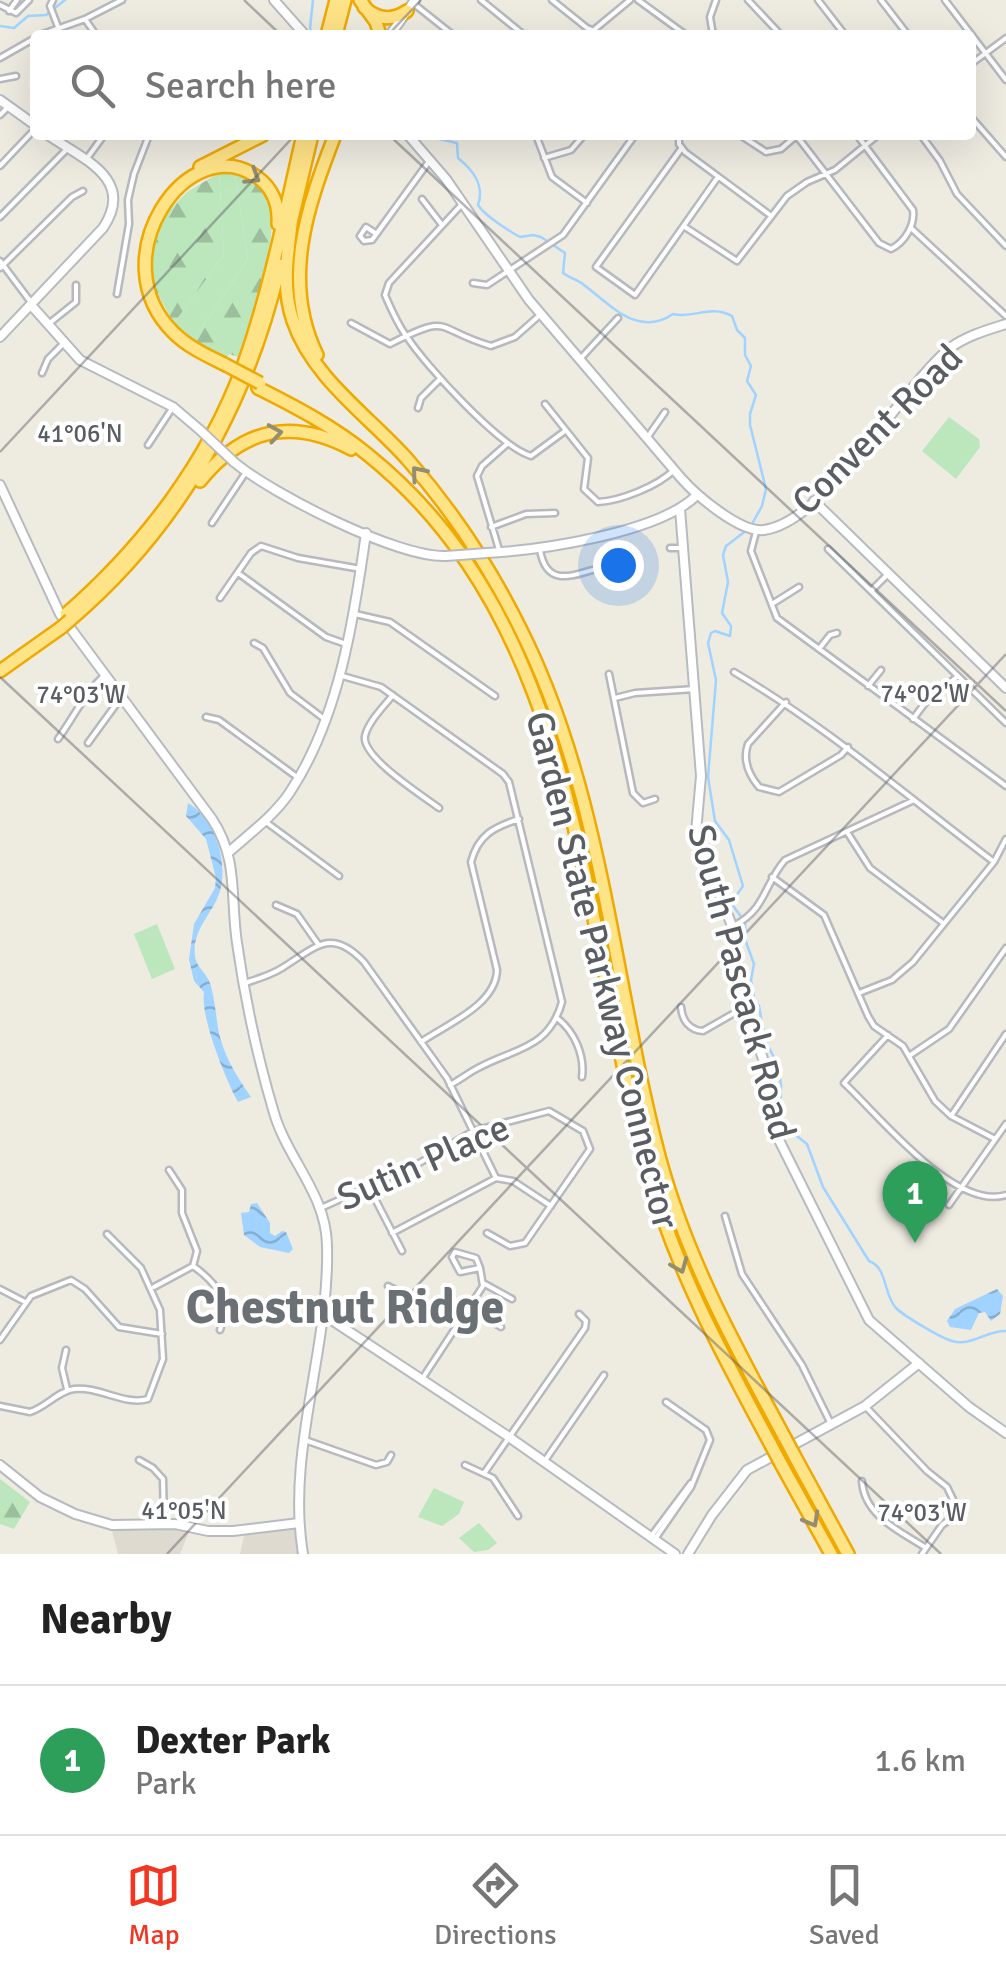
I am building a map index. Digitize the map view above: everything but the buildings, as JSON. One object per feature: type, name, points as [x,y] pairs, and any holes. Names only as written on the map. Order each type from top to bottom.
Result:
[{"type":"highway","points":[[328,30],[336,0]]},
{"type":"highway","points":[[337,30],[345,0]]},
{"type":"highway","points":[[362,4],[373,15],[384,18],[398,16],[411,4]]},
{"type":"highway","points":[[362,4],[378,30]]},
{"type":"highway","points":[[254,140],[176,182],[150,214],[140,246],[140,281],[155,319],[178,344],[342,429],[413,489],[451,532],[492,589],[555,707]]},
{"type":"highway","points":[[0,662],[64,621],[146,533],[202,451],[244,363],[303,140]]},
{"type":"highway","points":[[152,538],[194,480],[236,404],[266,320],[311,140]]},
{"type":"highway","points":[[333,140],[307,215],[298,292],[303,322],[316,352],[349,398]]},
{"type":"highway","points":[[225,368],[178,336],[157,311],[144,270],[151,226],[164,203],[189,180],[211,170],[234,168],[256,176],[272,194],[278,212],[276,248]]},
{"type":"highway","points":[[292,216],[286,268],[291,315],[310,355],[412,465],[474,548],[520,626],[555,707]]},
{"type":"highway","points":[[259,385],[348,440],[417,501]]},
{"type":"highway","points":[[0,672],[123,571],[222,456],[248,440],[280,431],[316,434],[344,445],[417,501]]},
{"type":"highway","name":"Garden State Parkway Connector","points":[[417,501],[485,593],[535,696],[572,816],[654,1192],[695,1300],[831,1554]]},
{"type":"highway","name":"Garden State Parkway Connector","points":[[555,707],[584,799],[669,1191],[710,1298],[848,1554]]},
{"type":"street","points":[[9,11],[18,0]]},
{"type":"street","points":[[0,5],[18,12],[29,0]]},
{"type":"street","points":[[51,30],[85,19],[122,0]]},
{"type":"street","points":[[274,0],[296,30]]},
{"type":"street","points":[[481,0],[518,30]]},
{"type":"street","points":[[552,0],[593,30],[630,0]]},
{"type":"street","points":[[638,0],[679,30]]},
{"type":"street","points":[[708,0],[715,3],[710,17],[712,30]]},
{"type":"street","points":[[748,0],[775,30]]},
{"type":"street","points":[[818,0],[841,30]]},
{"type":"street","points":[[882,0],[904,30]]},
{"type":"street","points":[[945,0],[968,30]]},
{"type":"street","points":[[51,3],[58,27]]},
{"type":"street","points":[[393,30],[411,4],[446,30]]},
{"type":"street","points":[[85,19],[93,30]]},
{"type":"street","points":[[976,60],[1006,38]]},
{"type":"street","points":[[976,40],[1006,80]]},
{"type":"street","points":[[0,58],[30,41]]},
{"type":"street","points":[[0,79],[16,76]]},
{"type":"street","points":[[0,115],[4,103],[30,124]]},
{"type":"street","points":[[976,123],[1006,157]]},
{"type":"street","points":[[0,166],[30,133]]},
{"type":"street","points":[[0,337],[107,223],[114,200],[108,178],[55,140]]},
{"type":"street","points":[[85,161],[100,140]]},
{"type":"street","points":[[117,294],[129,224],[128,200],[147,140]]},
{"type":"street","points":[[83,191],[1,264],[63,344],[89,365],[173,407],[246,472],[286,497],[415,552],[446,556],[540,550],[643,524],[680,509],[697,495],[541,314],[462,202],[412,140]]},
{"type":"street","points":[[538,140],[552,177],[587,203]]},
{"type":"street","points":[[544,158],[571,150],[580,140]]},
{"type":"street","points":[[474,283],[488,286],[563,236],[631,140]]},
{"type":"street","points":[[680,140],[681,149],[596,267],[635,294],[718,177]]},
{"type":"street","points":[[748,140],[766,152],[780,149],[790,140]]},
{"type":"street","points":[[800,140],[882,246],[896,247],[911,228],[913,210],[861,140]]},
{"type":"street","points":[[684,226],[737,261],[796,189],[827,174],[872,140]]},
{"type":"street","points":[[925,140],[957,194],[1006,246]]},
{"type":"street","points":[[0,217],[67,148]]},
{"type":"street","points":[[681,149],[772,216]]},
{"type":"street","points":[[375,232],[430,160]]},
{"type":"street","points":[[422,199],[442,225]]},
{"type":"street","points":[[462,202],[386,289],[385,295],[406,336],[440,379],[508,443],[531,456],[565,431]]},
{"type":"street","points":[[911,228],[1006,316]]},
{"type":"street","points":[[48,325],[76,302],[76,285]]},
{"type":"street","points":[[351,324],[385,344],[439,324],[491,346],[514,337],[541,314]]},
{"type":"street","points":[[580,359],[618,318]]},
{"type":"street","name":"Convent Road","points":[[697,495],[755,529],[782,523],[814,501],[878,433],[944,353],[965,339],[1006,324]]},
{"type":"street","points":[[42,373],[63,344]]},
{"type":"street","points":[[418,408],[421,398],[440,379]]},
{"type":"street","points":[[545,404],[588,458],[584,489],[598,502],[661,480],[674,470]]},
{"type":"street","points":[[148,445],[173,407]]},
{"type":"street","points":[[647,438],[665,412]]},
{"type":"street","points":[[500,553],[477,476],[482,466],[508,443]]},
{"type":"street","points":[[212,523],[246,472]]},
{"type":"street","points":[[0,485],[56,607],[212,819],[230,852],[236,941],[275,1115],[322,1208],[327,1241],[324,1315],[305,1440],[300,1524],[304,1554]]},
{"type":"street","points":[[814,501],[1006,688]]},
{"type":"street","name":"South Pascack Road","points":[[680,509],[701,776],[696,832],[740,922],[744,1007],[770,1080],[772,1124],[868,1320],[968,1407],[1006,1432]]},
{"type":"street","points":[[491,527],[526,514],[555,513]]},
{"type":"street","points":[[755,529],[752,551],[777,618],[1006,786]]},
{"type":"street","points":[[230,852],[289,794],[324,718],[350,645],[366,533]]},
{"type":"street","points":[[220,598],[251,553],[261,546],[298,558],[361,569]]},
{"type":"street","points":[[670,548],[685,548]]},
{"type":"street","points":[[828,549],[1006,723]]},
{"type":"street","points":[[540,550],[544,567],[556,576],[608,569]]},
{"type":"street","points":[[238,573],[326,638],[350,645]]},
{"type":"street","points":[[872,591],[888,574]]},
{"type":"street","points":[[772,604],[799,587]]},
{"type":"street","points":[[354,614],[390,622],[495,696]]},
{"type":"street","points":[[819,649],[830,635],[837,633]]},
{"type":"street","points":[[254,643],[263,648],[294,697],[324,718]]},
{"type":"street","points":[[868,686],[881,670]]},
{"type":"street","points":[[734,672],[786,702],[848,747],[994,862]]},
{"type":"street","points":[[609,674],[633,793],[643,803],[655,799]]},
{"type":"street","points":[[58,739],[88,697],[90,688],[105,675]]},
{"type":"street","points":[[339,675],[381,686],[509,782],[562,994],[552,1028],[536,1042],[450,1085]]},
{"type":"street","points":[[913,719],[924,703],[958,676]]},
{"type":"street","points":[[615,698],[635,692],[695,689]]},
{"type":"street","points":[[392,695],[366,732],[366,746],[375,759],[439,808]]},
{"type":"street","points":[[88,743],[122,698]]},
{"type":"street","points":[[786,702],[748,744],[747,769],[759,788],[779,792],[848,747]]},
{"type":"street","points":[[206,716],[219,720],[298,778]]},
{"type":"street","points":[[740,922],[756,910],[785,860],[912,801]]},
{"type":"street","points":[[421,1042],[486,998],[494,986],[497,970],[471,862],[476,847],[488,832],[519,819]]},
{"type":"street","points":[[263,820],[338,876]]},
{"type":"street","points":[[846,830],[870,868],[944,924]]},
{"type":"street","points":[[859,993],[904,972],[994,862],[1006,840]]},
{"type":"street","points":[[772,877],[824,915],[874,1026],[898,1041],[922,1083],[951,1116],[995,1139]]},
{"type":"street","points":[[276,905],[297,914],[319,945]]},
{"type":"street","points":[[246,983],[270,974],[319,945],[343,944],[354,951],[450,1085],[496,1178]]},
{"type":"street","points":[[909,1056],[949,1028],[1006,948]]},
{"type":"street","points":[[681,1007],[685,1021],[703,1031],[744,1007]]},
{"type":"street","points":[[557,1018],[572,1032],[583,1067],[582,1077]]},
{"type":"street","points":[[888,1034],[844,1083],[920,1158],[961,1187],[983,1197],[1006,1195]]},
{"type":"street","points":[[951,1116],[1006,1034]]},
{"type":"street","name":"Sutin Place","points":[[322,1208],[370,1188],[473,1131],[549,1111],[583,1131],[590,1149],[521,1245],[510,1246],[487,1232]]},
{"type":"street","points":[[948,1205],[1006,1124]]},
{"type":"street","points":[[170,1170],[182,1190],[182,1214],[197,1251],[194,1266]]},
{"type":"street","points":[[392,1233],[496,1178],[514,1181],[550,1206]]},
{"type":"street","points":[[370,1188],[402,1251]]},
{"type":"street","points":[[726,1216],[742,1274],[802,1365],[831,1424]]},
{"type":"street","points":[[0,1406],[30,1412],[67,1391],[80,1389],[136,1401],[148,1399],[163,1359],[160,1310],[141,1268],[107,1234]]},
{"type":"street","points":[[422,1379],[483,1283],[480,1268],[475,1257],[452,1254],[460,1272],[480,1268]]},
{"type":"street","points":[[152,1288],[194,1266]]},
{"type":"street","points":[[194,1266],[210,1277],[222,1299],[225,1314],[220,1330]]},
{"type":"street","points":[[0,1340],[32,1296],[71,1280],[85,1288],[119,1327],[162,1334]]},
{"type":"street","points":[[483,1283],[512,1299]]},
{"type":"street","points":[[388,1286],[457,1322]]},
{"type":"street","points":[[0,1289],[25,1302]]},
{"type":"street","points":[[468,1306],[501,1327]]},
{"type":"street","points":[[485,1472],[585,1328],[586,1321],[579,1314]]},
{"type":"street","points":[[324,1315],[675,1554]]},
{"type":"street","points":[[66,1350],[62,1368],[67,1391]]},
{"type":"street","points":[[688,1554],[712,1515],[748,1470],[865,1406],[919,1363]]},
{"type":"street","points":[[544,1462],[604,1375]]},
{"type":"street","points":[[653,1538],[708,1452],[709,1434],[666,1402]]},
{"type":"street","points":[[862,1481],[876,1514],[924,1551],[942,1524],[960,1515],[947,1487],[865,1406]]},
{"type":"street","points":[[305,1440],[376,1465],[382,1465],[392,1455]]},
{"type":"street","points":[[140,1460],[163,1479],[164,1524]]},
{"type":"street","points":[[0,1464],[31,1491],[75,1514],[112,1525],[164,1524],[232,1531],[300,1524]]},
{"type":"street","points":[[465,1465],[485,1472],[500,1485],[518,1516]]},
{"type":"shaded area","points":[[294,1526],[299,1554],[240,1554],[245,1531]]},
{"type":"shaded area","points":[[111,1527],[175,1527],[189,1532],[180,1554],[118,1554]]},
{"type":"green space","points":[[219,173],[235,175],[248,259],[192,342],[174,323],[224,255]]},
{"type":"green space","points":[[219,173],[224,255],[174,323],[152,285],[153,246],[165,215],[187,192]]},
{"type":"green space","points":[[235,175],[255,182],[268,197],[271,240],[238,357],[229,354],[226,360],[192,342],[248,259]]},
{"type":"green space","points":[[949,417],[979,439],[980,447],[956,479],[922,451]]},
{"type":"green space","points":[[157,924],[175,969],[152,979],[134,934]]},
{"type":"green space","points":[[0,1479],[30,1502],[14,1529],[0,1524]]},
{"type":"green space","points":[[434,1488],[464,1502],[459,1514],[442,1526],[418,1517]]},
{"type":"green space","points":[[479,1523],[497,1543],[488,1550],[474,1552],[459,1538]]},
{"type":"water","points":[[188,803],[207,821],[222,860],[221,887],[198,933],[195,956],[210,983],[223,1047],[251,1097],[238,1102],[215,1048],[204,992],[194,981],[189,959],[194,924],[215,888],[216,878],[206,839],[186,816]]},
{"type":"water","points":[[257,1203],[270,1223],[270,1233],[275,1236],[286,1232],[293,1249],[289,1253],[260,1247],[244,1235],[241,1213],[249,1212],[251,1204]]},
{"type":"water","points":[[997,1289],[1003,1296],[1000,1314],[991,1321],[985,1312],[979,1313],[971,1330],[950,1327],[947,1321],[955,1309]]},
{"type":"waterway","points":[[0,26],[14,28],[28,16],[46,15],[65,0]]},
{"type":"waterway","points":[[311,30],[313,0]]},
{"type":"waterway","points":[[444,140],[457,143],[458,158],[479,185],[481,209],[520,237],[541,237],[565,253],[563,273],[626,316],[648,322],[673,314],[709,311],[732,316],[745,338],[745,355],[751,366],[747,381],[756,395],[750,425],[766,489],[752,524]]},
{"type":"waterway","points":[[747,530],[726,546],[723,555],[728,582],[722,613],[731,626],[730,636],[715,631],[708,643],[716,680],[708,777],[715,821],[729,840],[743,886],[731,903],[745,922],[746,942],[754,964],[754,998],[765,1039],[778,1066],[780,1113],[793,1133],[807,1144],[823,1187],[869,1261],[879,1269],[896,1308],[952,1341],[966,1342],[1006,1331]]},
{"type":"place","name":"Dexter Park","points":[[915,1243]]},
{"type":"district","name":"Chestnut Ridge","points":[[345,1306]]}]
